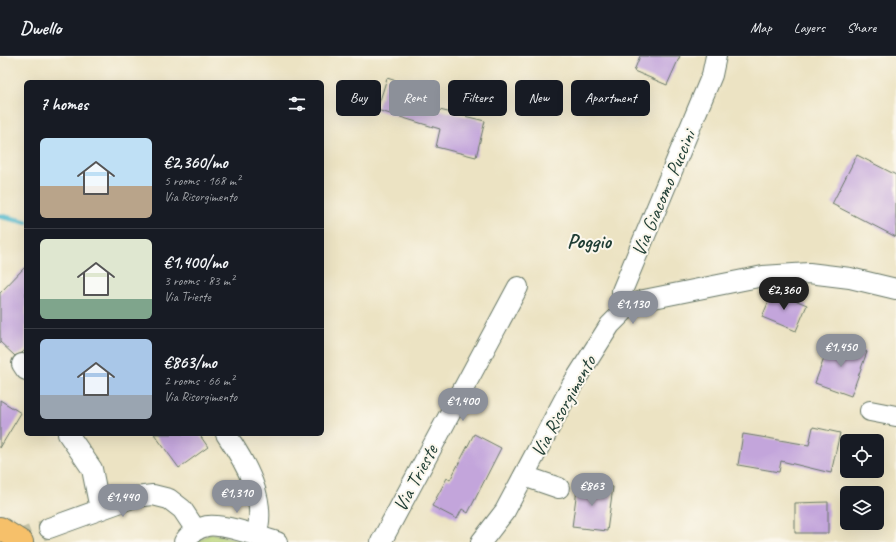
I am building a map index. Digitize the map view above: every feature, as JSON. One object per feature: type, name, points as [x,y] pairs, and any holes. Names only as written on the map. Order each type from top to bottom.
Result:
[{"type":"main road","points":[[0,528],[22,542]]},
{"type":"street","name":"Via Giacomo Puccini","points":[[627,308],[622,292],[712,75],[716,56]]},
{"type":"street","name":"Via Risorgimento","points":[[482,542],[505,511],[572,385],[610,325],[627,308],[644,300],[763,276],[809,273],[850,278],[896,288]]},
{"type":"street","name":"Via Trieste","points":[[381,542],[518,287]]},
{"type":"street","points":[[870,411],[896,416]]},
{"type":"street","points":[[69,436],[92,469],[100,509]]},
{"type":"street","points":[[227,436],[255,487],[259,508],[259,527],[256,535]]},
{"type":"street","name":"Via Risorgimento","points":[[524,476],[559,488]]},
{"type":"street","points":[[49,528],[135,497],[153,495],[169,499],[182,508],[190,536],[208,526],[222,526],[277,542]]},
{"type":"green space","points":[[211,533],[250,542],[198,542]]},
{"type":"building","points":[[640,56],[680,56],[667,85],[634,71]]},
{"type":"building","points":[[387,78],[393,80],[389,80],[389,114],[381,111],[381,97]]},
{"type":"building","points":[[440,110],[448,112],[448,116],[464,116],[485,121],[476,157],[436,147],[440,129],[397,116],[440,116]]},
{"type":"building","points":[[857,155],[896,175],[896,237],[832,204]]},
{"type":"building","points":[[24,268],[24,351],[15,356],[0,342],[0,293]]},
{"type":"building","points":[[773,291],[807,305],[796,331],[762,317]]},
{"type":"building","points":[[831,339],[867,352],[851,396],[815,383]]},
{"type":"building","points":[[0,400],[21,413],[0,448]]},
{"type":"building","points":[[813,427],[840,433],[831,473],[781,461],[779,472],[738,465],[743,434],[809,445]]},
{"type":"building","points":[[474,434],[501,448],[468,513],[462,509],[457,519],[432,506],[447,478],[450,480]]},
{"type":"building","points":[[155,436],[200,436],[208,447],[179,468]]},
{"type":"building","points":[[578,482],[613,487],[607,531],[572,527]]},
{"type":"building","points":[[828,502],[828,533],[795,533],[795,503]]},
{"type":"waterway","points":[[0,216],[24,222]]},
{"type":"tunnel","points":[[13,542],[49,528]]},
{"type":"district","name":"Poggio","points":[[589,241]]}]
